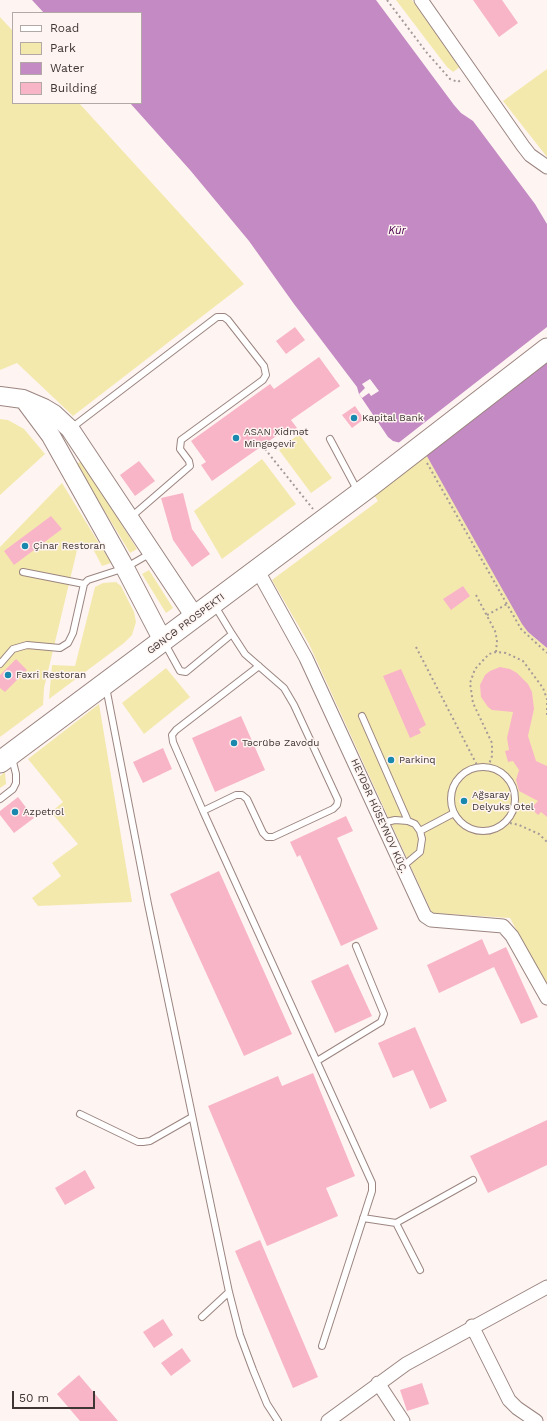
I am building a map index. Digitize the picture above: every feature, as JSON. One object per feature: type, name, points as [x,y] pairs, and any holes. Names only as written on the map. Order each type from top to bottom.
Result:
[{"type":"main road","points":[[363,482],[547,336]]},
{"type":"main road","points":[[363,482],[547,348]]},
{"type":"main road","points":[[0,396],[23,399],[49,411],[70,429],[192,613]]},
{"type":"main road","points":[[23,399],[51,436],[125,568],[160,636]]},
{"type":"main road","name":"GƏNCƏ PROSPEKTI","points":[[4,755],[192,613],[316,513],[363,482]]},
{"type":"main road","name":"GƏNCƏ PROSPEKTI","points":[[192,613],[214,604],[258,571],[363,482]]},
{"type":"main road","name":"GƏNCƏ PROSPEKTI","points":[[4,755],[105,684],[160,636]]},
{"type":"street","points":[[420,0],[523,146],[530,155],[547,168]]},
{"type":"street","name":"HEYDƏR HÜSEYNOV KÜÇ.","points":[[258,571],[306,658],[425,916],[431,920],[504,926],[512,936],[547,998]]},
{"type":"street","points":[[328,1421],[406,1364],[472,1326],[547,1287]]},
{"type":"street","points":[[472,1326],[509,1400],[517,1408],[536,1421]]},
{"type":"street","points":[[378,1383],[404,1421]]},
{"type":"lane","points":[[70,429],[217,317],[224,317],[228,320],[264,366],[266,375],[263,380],[181,440],[180,449],[189,461],[190,466],[129,519]]},
{"type":"lane","points":[[330,439],[363,482]]},
{"type":"lane","points":[[0,664],[13,649],[27,645],[60,648],[68,643],[73,633],[84,584],[93,577],[113,573],[125,568],[151,553]]},
{"type":"lane","points":[[23,572],[84,584]]},
{"type":"lane","points":[[203,811],[236,795],[242,795],[247,799],[263,833],[268,837],[273,837],[337,805],[338,800],[294,705],[284,688],[245,654],[214,604]]},
{"type":"lane","points":[[160,636],[182,672],[232,634]]},
{"type":"lane","points":[[259,666],[176,730],[172,735],[173,742],[203,811],[372,1183],[372,1191],[322,1346]]},
{"type":"lane","points":[[105,684],[122,776],[229,1292],[240,1335],[253,1370],[267,1404],[278,1421]]},
{"type":"lane","points":[[362,716],[408,821]]},
{"type":"lane","points":[[0,799],[13,789],[16,783],[16,774],[4,755]]},
{"type":"lane","points":[[478,767],[488,767],[498,771],[506,777],[512,785],[515,794],[514,804],[511,814],[505,822],[497,828],[477,830],[468,827],[460,821],[454,813],[451,803],[451,793],[454,784],[465,773],[478,767]]},
{"type":"lane","points":[[420,831],[454,813]]},
{"type":"lane","points":[[382,823],[394,820],[408,821],[415,824],[420,831],[422,839],[420,852],[402,867]]},
{"type":"lane","points":[[317,1061],[381,1022],[384,1014],[356,946]]},
{"type":"lane","points":[[80,1114],[138,1142],[150,1141],[192,1117]]},
{"type":"lane","points":[[363,1218],[396,1223],[473,1180]]},
{"type":"lane","points":[[396,1223],[420,1270]]},
{"type":"lane","points":[[202,1316],[229,1292]]},
{"type":"path","points":[[386,0],[427,53],[450,79],[458,82],[472,73]]},
{"type":"path","points":[[265,449],[316,513]]},
{"type":"path","points":[[427,463],[521,629],[547,653]]},
{"type":"path","points":[[476,595],[495,631],[497,640],[496,652]]},
{"type":"path","points":[[487,615],[507,604]]},
{"type":"path","points":[[416,647],[478,767]]},
{"type":"path","points":[[488,767],[492,756],[492,743],[473,703],[470,683],[475,669],[489,654],[496,652],[506,653],[523,661],[536,678],[547,699],[547,717]]},
{"type":"path","points":[[505,822],[519,825],[539,834],[547,842]]},
{"type":"green space","points":[[396,0],[412,0],[460,67],[453,72],[447,67]]},
{"type":"green space","points":[[0,17],[12,30],[12,104],[80,104],[244,284],[73,416],[17,363],[0,370]]},
{"type":"green space","points":[[547,69],[547,157],[503,101]]},
{"type":"green space","points":[[0,419],[8,420],[24,429],[45,454],[0,495]]},
{"type":"green space","points":[[299,434],[332,478],[311,493],[279,450]]},
{"type":"green space","name":"Ağsaray Delyuks Otel","points":[[426,454],[528,632],[547,648],[547,987],[510,918],[432,913],[309,644],[272,580],[378,501],[374,495]]},
{"type":"green space","points":[[262,459],[296,504],[222,559],[194,511]]},
{"type":"green space","points":[[82,461],[137,549],[130,553],[76,464]]},
{"type":"green space","points":[[62,483],[111,563],[102,566],[92,547],[79,542],[44,688],[43,705],[0,737],[0,547]]},
{"type":"green space","points":[[149,570],[173,608],[166,613],[142,574]]},
{"type":"green space","points":[[116,582],[121,586],[134,612],[136,622],[132,635],[124,643],[49,699],[52,665],[75,666],[95,587],[103,583]]},
{"type":"green space","points":[[166,668],[190,697],[144,734],[122,703]]},
{"type":"green space","points":[[99,704],[132,902],[38,906],[32,898],[61,876],[52,863],[78,844],[51,812],[63,802],[28,759]]},
{"type":"green space","points":[[5,772],[6,784],[0,788],[0,776]]},
{"type":"water","name":"Kür","points":[[32,0],[376,0],[454,105],[461,113],[473,121],[535,204],[547,224],[547,648],[528,632],[522,624],[424,451],[416,447],[393,441],[388,437],[359,394],[357,387],[294,304],[249,241],[190,170],[131,104],[142,104],[142,12],[43,12]]},
{"type":"pier","points":[[547,327],[547,355],[415,449],[397,444]]},
{"type":"pier","points":[[370,379],[379,391],[371,396],[369,393],[362,398],[359,394],[365,388],[362,384]]},
{"type":"building","points":[[473,0],[502,0],[518,23],[499,37]]},
{"type":"building","points":[[295,327],[305,340],[286,354],[276,341]]},
{"type":"building","points":[[319,357],[340,386],[291,420],[297,428],[286,436],[282,432],[212,481],[201,465],[206,462],[191,441],[270,384],[274,389]]},
{"type":"building","points":[[355,406],[364,419],[352,428],[342,415]]},
{"type":"building","points":[[139,461],[155,481],[135,496],[120,475]]},
{"type":"building","points":[[183,493],[192,529],[210,554],[192,567],[173,540],[161,498]]},
{"type":"building","points":[[51,516],[62,529],[14,565],[4,551]]},
{"type":"building","points":[[463,586],[470,596],[451,610],[443,599]]},
{"type":"building","points":[[16,659],[27,670],[5,692],[0,688],[0,675]]},
{"type":"building","points":[[500,667],[510,669],[517,673],[528,684],[532,692],[534,709],[528,736],[536,761],[547,766],[547,817],[541,812],[538,815],[531,808],[538,801],[519,791],[516,780],[519,770],[513,761],[508,762],[505,751],[509,750],[507,738],[513,712],[492,710],[481,697],[480,685],[485,675]]},
{"type":"building","points":[[401,669],[426,725],[419,729],[421,733],[410,738],[383,676]]},
{"type":"building","points":[[241,716],[265,770],[215,792],[192,738]]},
{"type":"building","points":[[163,748],[172,769],[143,783],[133,762]]},
{"type":"building","points":[[18,797],[34,818],[14,833],[0,815],[0,811]]},
{"type":"building","points":[[346,816],[353,831],[337,838],[378,929],[341,946],[300,855],[297,857],[290,842]]},
{"type":"building","points":[[219,871],[292,1034],[244,1056],[170,894]]},
{"type":"building","points":[[482,939],[489,955],[506,947],[538,1017],[521,1024],[494,967],[439,993],[427,965]]},
{"type":"building","points":[[348,964],[372,1016],[335,1033],[311,981]]},
{"type":"building","points":[[415,1027],[447,1101],[430,1109],[413,1070],[393,1078],[378,1043]]},
{"type":"building","points":[[313,1073],[355,1176],[326,1188],[338,1216],[267,1246],[208,1106],[278,1076],[282,1086]]},
{"type":"building","points":[[547,1120],[547,1165],[488,1193],[470,1156]]},
{"type":"building","points":[[85,1170],[95,1188],[65,1205],[55,1188]]},
{"type":"building","points":[[260,1240],[318,1377],[293,1388],[235,1251]]},
{"type":"building","points":[[163,1319],[173,1335],[154,1348],[143,1332]]},
{"type":"building","points":[[182,1348],[191,1361],[171,1376],[161,1363]]},
{"type":"building","points":[[79,1375],[118,1421],[80,1421],[57,1394]]},
{"type":"building","points":[[422,1383],[429,1404],[407,1411],[400,1390]]},
{"type":"place","name":"Kapital Bank","points":[[354,418]]},
{"type":"place","name":"ASAN Xidmət Mingəçevir","points":[[236,438]]},
{"type":"place","name":"Çinar Restoran","points":[[25,546]]},
{"type":"place","name":"Fəxri Restoran","points":[[8,675]]},
{"type":"place","name":"Təcrübə Zavodu","points":[[234,743]]},
{"type":"place","name":"Parkinq","points":[[391,760]]},
{"type":"place","name":"Ağsaray Delyuks Otel","points":[[464,801]]},
{"type":"place","name":"Azpetrol","points":[[15,812]]}]
